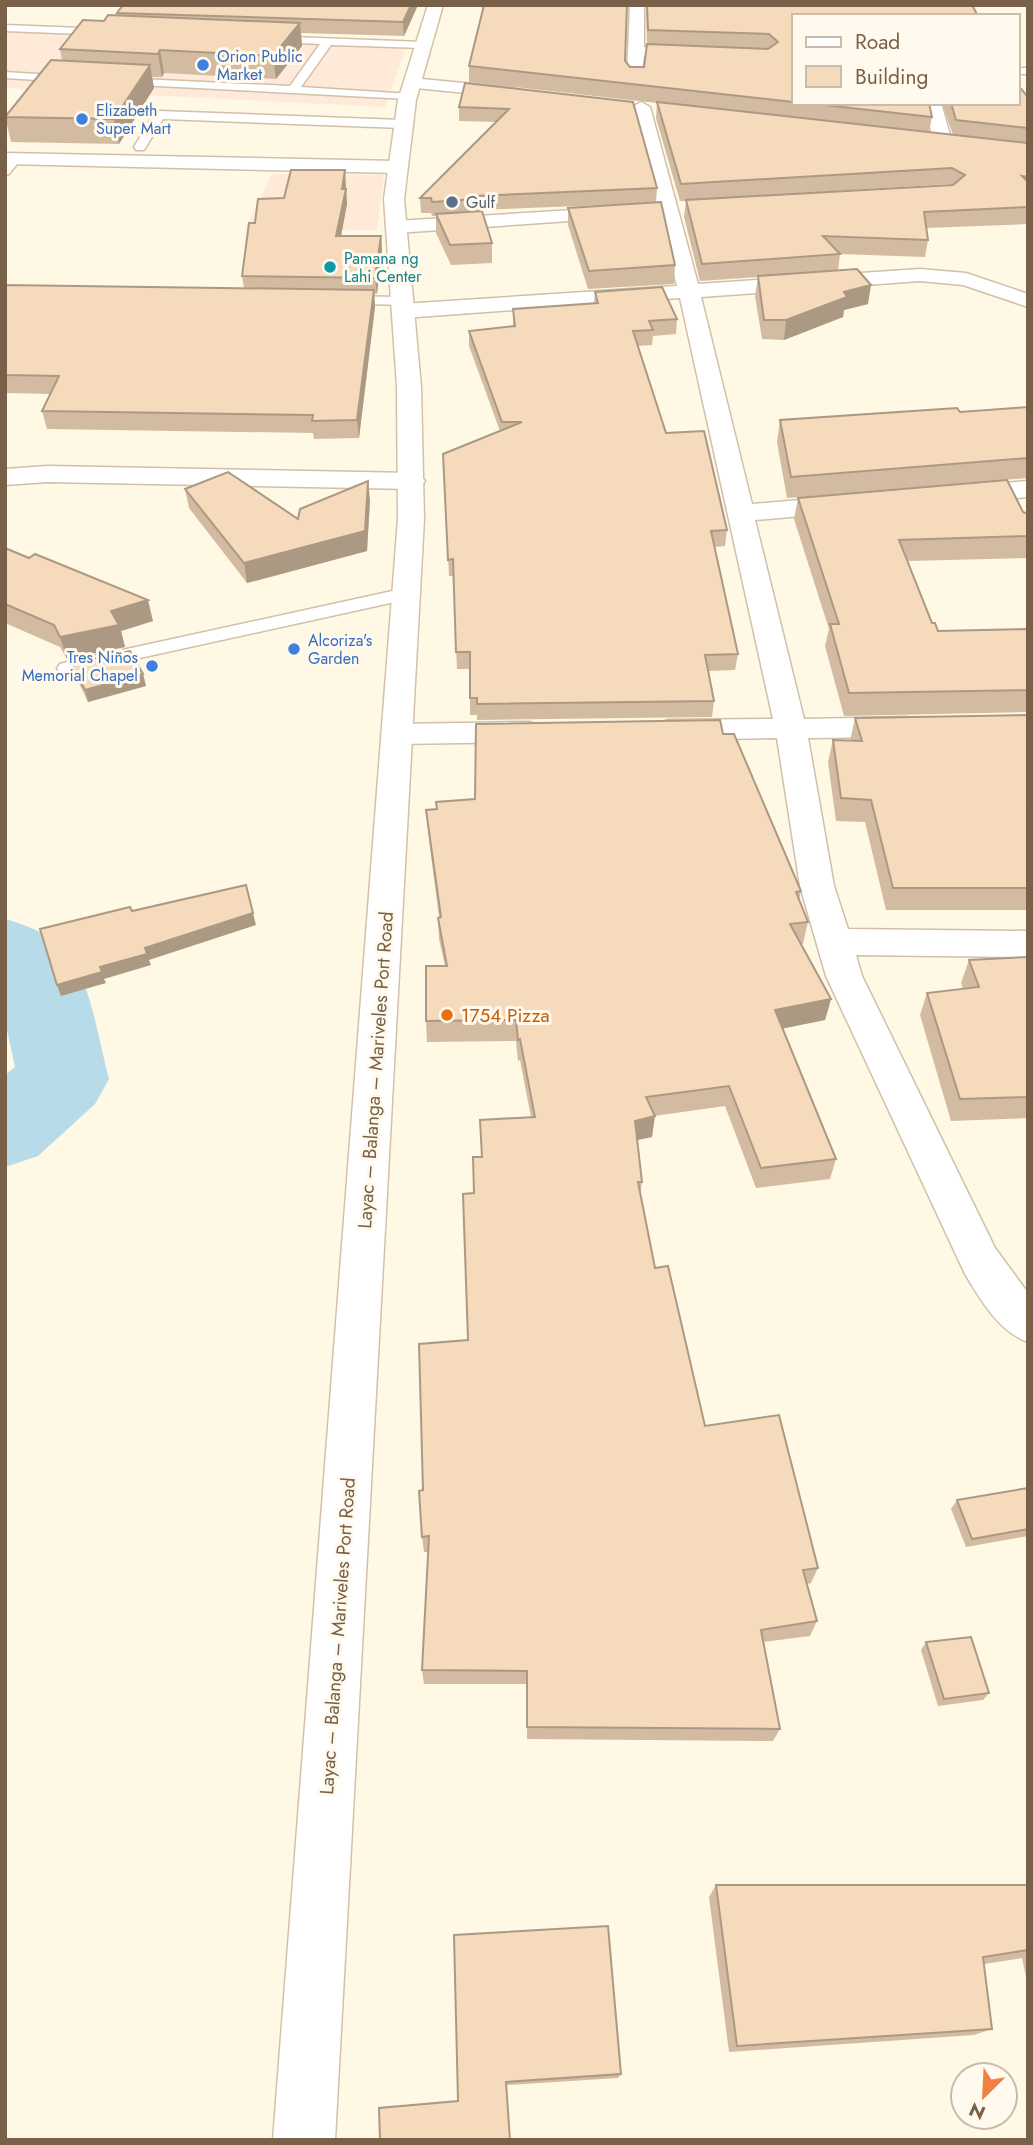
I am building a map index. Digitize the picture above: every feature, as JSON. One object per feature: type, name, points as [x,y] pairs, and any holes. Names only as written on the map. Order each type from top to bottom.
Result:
[{"type":"street","name":"Layac – Balanga – Mariveles Port Road","points":[[304,2140],[412,481],[394,200],[407,101],[436,5]]},
{"type":"street","points":[[637,5],[636,51],[640,107],[664,210],[690,292],[791,729],[817,886],[833,942],[844,976],[979,1261],[1002,1295],[1028,1323]]},
{"type":"street","points":[[636,51],[714,54]]},
{"type":"street","points":[[407,101],[530,95]]},
{"type":"street","points":[[933,105],[942,142]]},
{"type":"street","points":[[9,163],[397,167]]},
{"type":"street","points":[[396,227],[664,210]]},
{"type":"street","points":[[402,306],[690,292],[931,275],[977,282],[1028,301]]},
{"type":"street","points":[[5,477],[48,474],[412,481]]},
{"type":"street","points":[[930,497],[1020,490],[1022,515]]},
{"type":"street","points":[[741,513],[876,502]]},
{"type":"street","points":[[641,730],[930,727]]},
{"type":"street","points":[[397,734],[560,732]]},
{"type":"street","points":[[833,942],[1028,944]]},
{"type":"lane","points":[[5,28],[126,33]]},
{"type":"lane","points":[[247,38],[423,46]]},
{"type":"lane","points":[[293,90],[328,41]]},
{"type":"lane","points":[[5,75],[88,80]]},
{"type":"lane","points":[[101,80],[293,90],[407,101]]},
{"type":"lane","points":[[140,147],[159,115],[407,101]]},
{"type":"lane","points":[[320,300],[402,306]]},
{"type":"lane","points":[[66,668],[406,594]]},
{"type":"shaded area","name":"Orion Public Market","points":[[5,26],[408,42],[385,107],[5,88]]},
{"type":"shaded area","points":[[272,174],[384,175],[377,230],[245,229]]},
{"type":"building","points":[[123,5],[411,5],[403,22],[117,13]]},
{"type":"building","points":[[484,5],[627,5],[625,61],[630,67],[644,67],[647,44],[768,49],[778,42],[769,34],[648,30],[647,5],[972,5],[977,14],[792,14],[792,102],[469,66]]},
{"type":"building","points":[[108,15],[300,23],[273,56],[160,50],[158,54],[60,49],[83,20],[104,21]]},
{"type":"building","points":[[51,60],[150,65],[114,119],[5,117]]},
{"type":"building","points":[[465,83],[633,102],[657,188],[476,196],[477,199],[432,202],[431,198],[420,198],[509,109],[459,107]]},
{"type":"building","points":[[1019,86],[1028,97],[1028,128],[956,120],[952,105],[1019,105]]},
{"type":"building","points":[[657,102],[1028,143],[1028,177],[1022,176],[1028,182],[1028,207],[924,212],[928,240],[823,236],[840,254],[702,264],[686,200],[953,185],[965,175],[952,168],[681,184]]},
{"type":"building","points":[[824,105],[929,105],[932,117]]},
{"type":"building","points":[[291,170],[345,170],[342,189],[346,189],[336,236],[381,236],[375,278],[242,276],[249,223],[255,223],[258,199],[284,198]]},
{"type":"building","points":[[661,202],[675,265],[589,271],[568,208]]},
{"type":"building","points":[[482,211],[492,243],[450,245],[436,214]]},
{"type":"building","points":[[857,269],[871,285],[844,292],[847,297],[786,320],[764,320],[758,276]]},
{"type":"building","points":[[5,285],[374,290],[357,420],[312,421],[313,415],[42,411],[59,376],[5,375]]},
{"type":"building","points":[[662,287],[677,319],[649,321],[653,330],[633,331],[666,433],[704,431],[727,530],[711,531],[738,654],[705,655],[714,701],[477,704],[477,698],[470,698],[470,652],[456,652],[453,559],[448,560],[443,454],[522,422],[502,422],[469,331],[515,326],[513,309],[598,303],[595,292]]},
{"type":"building","points":[[1028,407],[1028,458],[791,477],[780,420],[957,408],[960,412]]},
{"type":"building","points":[[228,472],[298,519],[300,509],[368,481],[365,531],[244,563],[185,489]]},
{"type":"building","points":[[1007,480],[1023,512],[1028,514],[1028,536],[899,540],[932,623],[935,623],[938,631],[1027,629],[1028,690],[849,693],[830,624],[839,624],[798,498]]},
{"type":"building","points":[[5,548],[29,558],[35,554],[148,600],[111,611],[119,625],[60,637],[54,625],[5,604]]},
{"type":"building","points":[[130,651],[143,674],[85,690],[71,663]]},
{"type":"building","points":[[1028,715],[1028,888],[893,888],[871,800],[841,798],[833,740],[862,741],[855,718]]},
{"type":"building","points":[[720,720],[723,734],[734,734],[801,891],[796,892],[808,922],[790,924],[831,999],[775,1010],[836,1159],[761,1168],[729,1086],[646,1097],[655,1116],[635,1121],[642,1182],[638,1182],[655,1268],[668,1266],[705,1426],[779,1415],[818,1568],[803,1570],[817,1621],[761,1630],[780,1729],[527,1727],[527,1671],[422,1670],[429,1536],[422,1537],[419,1491],[423,1490],[419,1344],[468,1340],[463,1194],[474,1193],[473,1157],[482,1157],[480,1120],[535,1117],[516,1020],[426,1021],[426,966],[447,966],[438,918],[441,917],[426,810],[437,809],[436,802],[475,799],[476,724]]},
{"type":"building","points":[[246,885],[253,913],[145,948],[147,954],[100,967],[102,972],[57,985],[40,929],[130,907],[132,911]]},
{"type":"building","points":[[1028,957],[1028,1097],[960,1099],[927,993],[979,987],[969,960]]},
{"type":"building","points":[[1028,1488],[1028,1529],[972,1539],[957,1500]]},
{"type":"building","points":[[971,1637],[989,1693],[944,1699],[926,1642]]},
{"type":"building","points":[[716,1885],[1028,1885],[1028,1950],[983,1957],[992,2029],[737,2046]]},
{"type":"building","points":[[608,1926],[621,2074],[506,2082],[510,2140],[380,2140],[379,2108],[458,2101],[454,1935]]},
{"type":"waterway","points":[[5,949],[39,977],[63,1079],[5,1129]]},
{"type":"place","name":"Orion Public Market","points":[[203,65]]},
{"type":"place","name":"Elizabeth Super Mart","points":[[82,119]]},
{"type":"place","name":"Gulf","points":[[452,202]]},
{"type":"place","name":"Pamana ng Lahi Center","points":[[330,267]]},
{"type":"place","name":"Alcoriza's Garden","points":[[294,649]]},
{"type":"place","name":"Tres Niños Memorial Chapel","points":[[152,666]]},
{"type":"place","name":"1754 Pizza","points":[[447,1015]]}]
